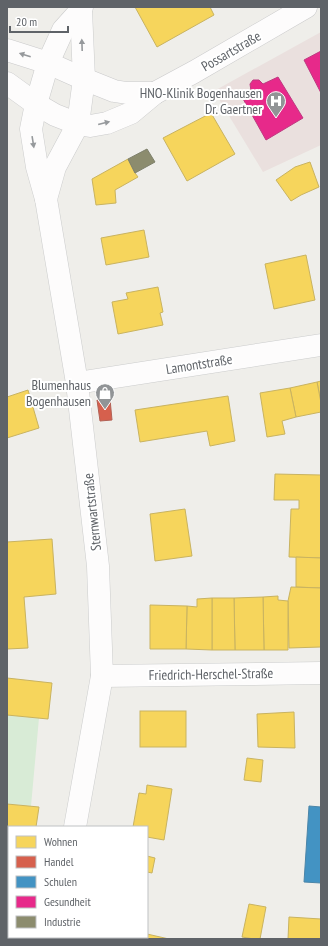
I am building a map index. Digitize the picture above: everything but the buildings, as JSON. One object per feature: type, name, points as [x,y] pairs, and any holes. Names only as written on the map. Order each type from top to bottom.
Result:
[{"type":"street","name":"Possartstraße","points":[[7,82],[36,104],[55,115],[78,124],[90,126],[107,123],[131,113],[155,93],[306,7]]},
{"type":"street","points":[[78,124],[84,79],[81,8]]},
{"type":"street","name":"Sternwartstraße","points":[[75,826],[102,676],[98,566],[77,383],[46,199],[37,167],[31,129],[36,104],[48,63],[63,30],[81,8]]},
{"type":"street","points":[[7,50],[48,63],[114,91],[127,93],[155,93]]},
{"type":"street","name":"Sternwartstraße","points":[[46,199],[55,167],[78,124]]},
{"type":"street","name":"Lamontstraße","points":[[77,383],[321,345]]},
{"type":"street","name":"Friedrich-Herschel-Straße","points":[[102,676],[321,673]]},
{"type":"shaded area","name":"HNO-Klinik Bogenhausen Dr. Gaertner","points":[[321,32],[321,145],[263,172],[214,91]]},
{"type":"green space","points":[[7,715],[39,718],[31,806],[7,804]]},
{"type":"place","name":"HNO-Klinik Bogenhausen Dr. Gaertner","points":[[276,118]]},
{"type":"place","name":"Blumenhaus Bogenhausen","points":[[105,410]]}]
